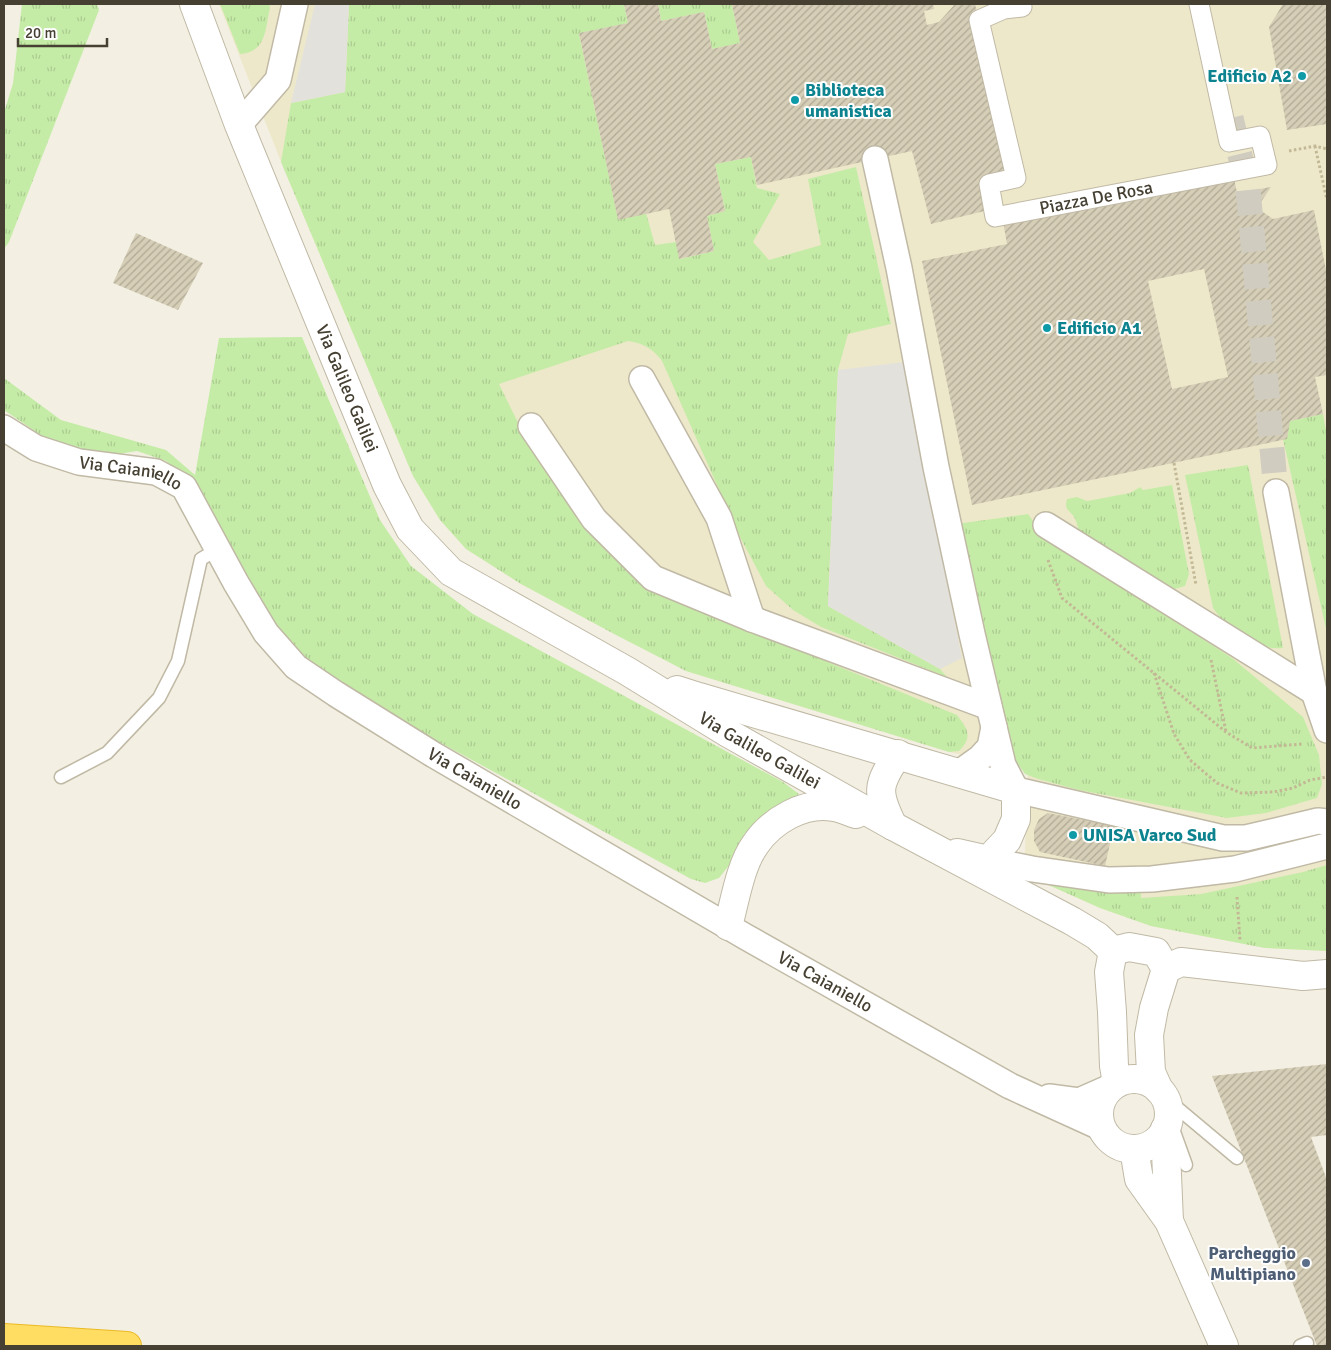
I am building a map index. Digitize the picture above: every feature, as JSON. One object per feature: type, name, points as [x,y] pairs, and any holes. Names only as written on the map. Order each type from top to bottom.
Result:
[{"type":"highway","points":[[4,1338],[127,1346]]},
{"type":"street","name":"Via Galileo Galilei","points":[[194,4],[239,125],[384,476],[410,529],[451,572],[627,671],[728,733],[1097,936],[1113,951]]},
{"type":"street","points":[[239,125],[278,80],[295,4]]},
{"type":"street","name":"Piazza De Rosa","points":[[1021,4],[1022,7],[1004,9],[979,20],[1016,178],[989,184],[995,217],[1267,165],[1264,156]]},
{"type":"street","points":[[1199,4],[1229,142],[1260,136],[1264,156]]},
{"type":"street","points":[[875,159],[899,268],[938,476],[972,634],[1003,765],[1016,790],[1016,818],[1006,840],[988,860]]},
{"type":"street","points":[[642,379],[720,518],[752,619]]},
{"type":"street","points":[[531,426],[594,519],[653,578],[992,717]]},
{"type":"street","name":"Via Caianiello","points":[[4,428],[36,448],[79,462],[156,472],[184,487],[236,583],[266,633],[296,667],[434,755],[728,926],[1010,1086],[1102,1128]]},
{"type":"street","points":[[1276,492],[1314,692],[1319,736]]},
{"type":"street","points":[[1046,525],[1314,692]]},
{"type":"street","name":"Via Galileo Galilei","points":[[627,671],[699,698],[898,754],[1016,790],[1222,838],[1246,838],[1318,821],[1327,822]]},
{"type":"street","points":[[959,773],[980,758],[990,747],[992,717]]},
{"type":"street","points":[[894,826],[883,805],[880,790],[885,774],[898,754]]},
{"type":"street","points":[[728,926],[743,872],[750,855],[754,846],[771,825],[792,814],[816,806],[833,806],[894,826]]},
{"type":"street","points":[[935,848],[1032,869],[1108,880],[1152,879],[1235,869],[1327,846]]},
{"type":"street","points":[[1115,1085],[1112,1012],[1108,972],[1113,951],[1129,947],[1156,952],[1166,969],[1154,1008],[1149,1035],[1151,1072],[1164,1107],[1169,1220]]},
{"type":"street","points":[[1166,969],[1181,962],[1303,976],[1327,974]]},
{"type":"street","points":[[1128,1080],[1150,1083],[1164,1107],[1153,1144],[1134,1149],[1124,1148],[1107,1137],[1099,1117],[1100,1105],[1104,1094],[1115,1085],[1128,1080]]},
{"type":"street","name":"Via Caianiello","points":[[1010,1086],[1054,1099],[1079,1101],[1115,1085]]},
{"type":"street","points":[[1134,1149],[1139,1178],[1169,1220],[1224,1346]]},
{"type":"lane","points":[[62,777],[107,752],[159,698],[178,661],[201,559],[218,549]]},
{"type":"lane","points":[[1164,1107],[1237,1158]]},
{"type":"lane","points":[[1164,1107],[1186,1165]]},
{"type":"path","points":[[1315,146],[1327,200]]},
{"type":"path","points":[[1264,156],[1315,146],[1327,149]]},
{"type":"path","points":[[1046,525],[1038,534],[1062,598],[1226,732],[1252,748],[1319,736]]},
{"type":"path","points":[[1154,672],[1174,734],[1190,760],[1217,782],[1241,793],[1265,792],[1293,788],[1310,780],[1327,777]]},
{"type":"path","points":[[1235,869],[1243,969]]},
{"type":"shaded area","points":[[219,4],[1327,4],[1327,951],[1265,948],[1151,926],[1100,908],[1024,874],[1028,770],[949,752],[686,671],[521,584],[466,549],[440,520],[413,476],[281,162]]},
{"type":"shaded area","points":[[315,4],[349,4],[345,92],[291,103]]},
{"type":"shaded area","points":[[904,362],[962,658],[940,669],[828,606],[838,370]]},
{"type":"green space","points":[[22,4],[97,4],[99,10],[9,242],[4,249],[4,113],[13,83]]},
{"type":"green space","points":[[220,4],[269,4],[270,8],[263,38],[255,49],[240,54]]},
{"type":"green space","points":[[349,4],[624,4],[628,23],[579,34],[618,219],[646,213],[655,245],[676,242],[680,259],[714,251],[707,216],[725,211],[715,164],[751,157],[757,188],[780,194],[753,242],[769,260],[821,245],[808,179],[856,167],[891,324],[848,334],[838,370],[828,606],[940,669],[947,677],[821,627],[793,610],[766,586],[740,537],[662,361],[647,347],[628,341],[499,384],[529,445],[587,524],[774,640],[957,715],[967,733],[966,741],[959,751],[949,752],[686,671],[521,584],[466,549],[440,520],[413,476],[281,162],[291,103],[345,92]]},
{"type":"green space","points":[[658,4],[732,4],[740,43],[712,49],[704,12],[661,21]]},
{"type":"green space","points":[[302,337],[380,520],[411,566],[473,614],[783,782],[799,794],[745,833],[731,863],[719,878],[705,883],[691,879],[415,729],[317,672],[281,634],[192,483],[166,461],[137,451],[106,456],[48,440],[4,410],[4,378],[61,420],[166,450],[195,475],[219,338]]},
{"type":"green space","points":[[1323,414],[1327,436],[1327,633],[1283,439],[1290,421]]},
{"type":"green space","points":[[1248,465],[1283,648],[1263,646],[1243,637],[1226,624],[1213,608],[1185,475]]},
{"type":"green space","points":[[1172,485],[1189,574],[1185,586],[1171,590],[1079,534],[1075,519],[1066,506],[1067,499],[1077,497],[1087,501],[1130,493],[1140,487],[1143,490]]},
{"type":"green space","points":[[1028,514],[1045,537],[1232,658],[1303,717],[1319,755],[1322,784],[1317,798],[1266,813],[1227,818],[1079,790],[1025,774],[1017,763],[1011,749],[960,526],[963,523]]},
{"type":"green space","points":[[1327,865],[1327,951],[1265,948],[1151,926],[1100,908],[1024,874],[1141,891],[1141,898],[1201,894]]},
{"type":"building","name":"Biblioteca umanistica","points":[[624,4],[658,4],[661,21],[704,12],[712,49],[740,43],[732,4],[933,4],[934,9],[924,11],[927,25],[939,22],[955,4],[975,4],[1016,178],[989,184],[993,209],[931,224],[912,151],[757,185],[751,157],[715,164],[725,211],[707,216],[714,251],[679,259],[669,209],[618,220],[579,33],[628,23]]},
{"type":"building","name":"Edificio A2","points":[[1283,4],[1327,4],[1327,124],[1287,130],[1269,27]]},
{"type":"building","name":"Edificio A1","points":[[1233,173],[1237,193],[1271,187],[1257,208],[1273,219],[1314,210],[1327,275],[1327,375],[1315,377],[1323,414],[1290,421],[1287,439],[972,505],[922,261],[1007,244],[1002,216]],"holes":[[[1204,269],[1228,377],[1172,389],[1148,281]]]},
{"type":"building","points":[[136,233],[203,263],[178,310],[113,283]]},
{"type":"building","name":"UNISA Varco Sud","points":[[1048,813],[1114,826],[1105,866],[1040,852],[1034,841],[1034,830],[1039,819]]},
{"type":"building","name":"Parcheggio Multipiano","points":[[1327,1064],[1327,1135],[1311,1137],[1327,1180],[1327,1346],[1317,1346],[1212,1076]]},
{"type":"tunnel","points":[[1231,118],[1248,189],[1276,492]]},
{"type":"place","name":"Edificio A2","points":[[1302,76]]},
{"type":"place","name":"Biblioteca umanistica","points":[[795,100]]},
{"type":"place","name":"Edificio A1","points":[[1047,328]]},
{"type":"place","name":"UNISA Varco Sud","points":[[1073,835]]},
{"type":"place","name":"Parcheggio Multipiano","points":[[1306,1263]]}]
